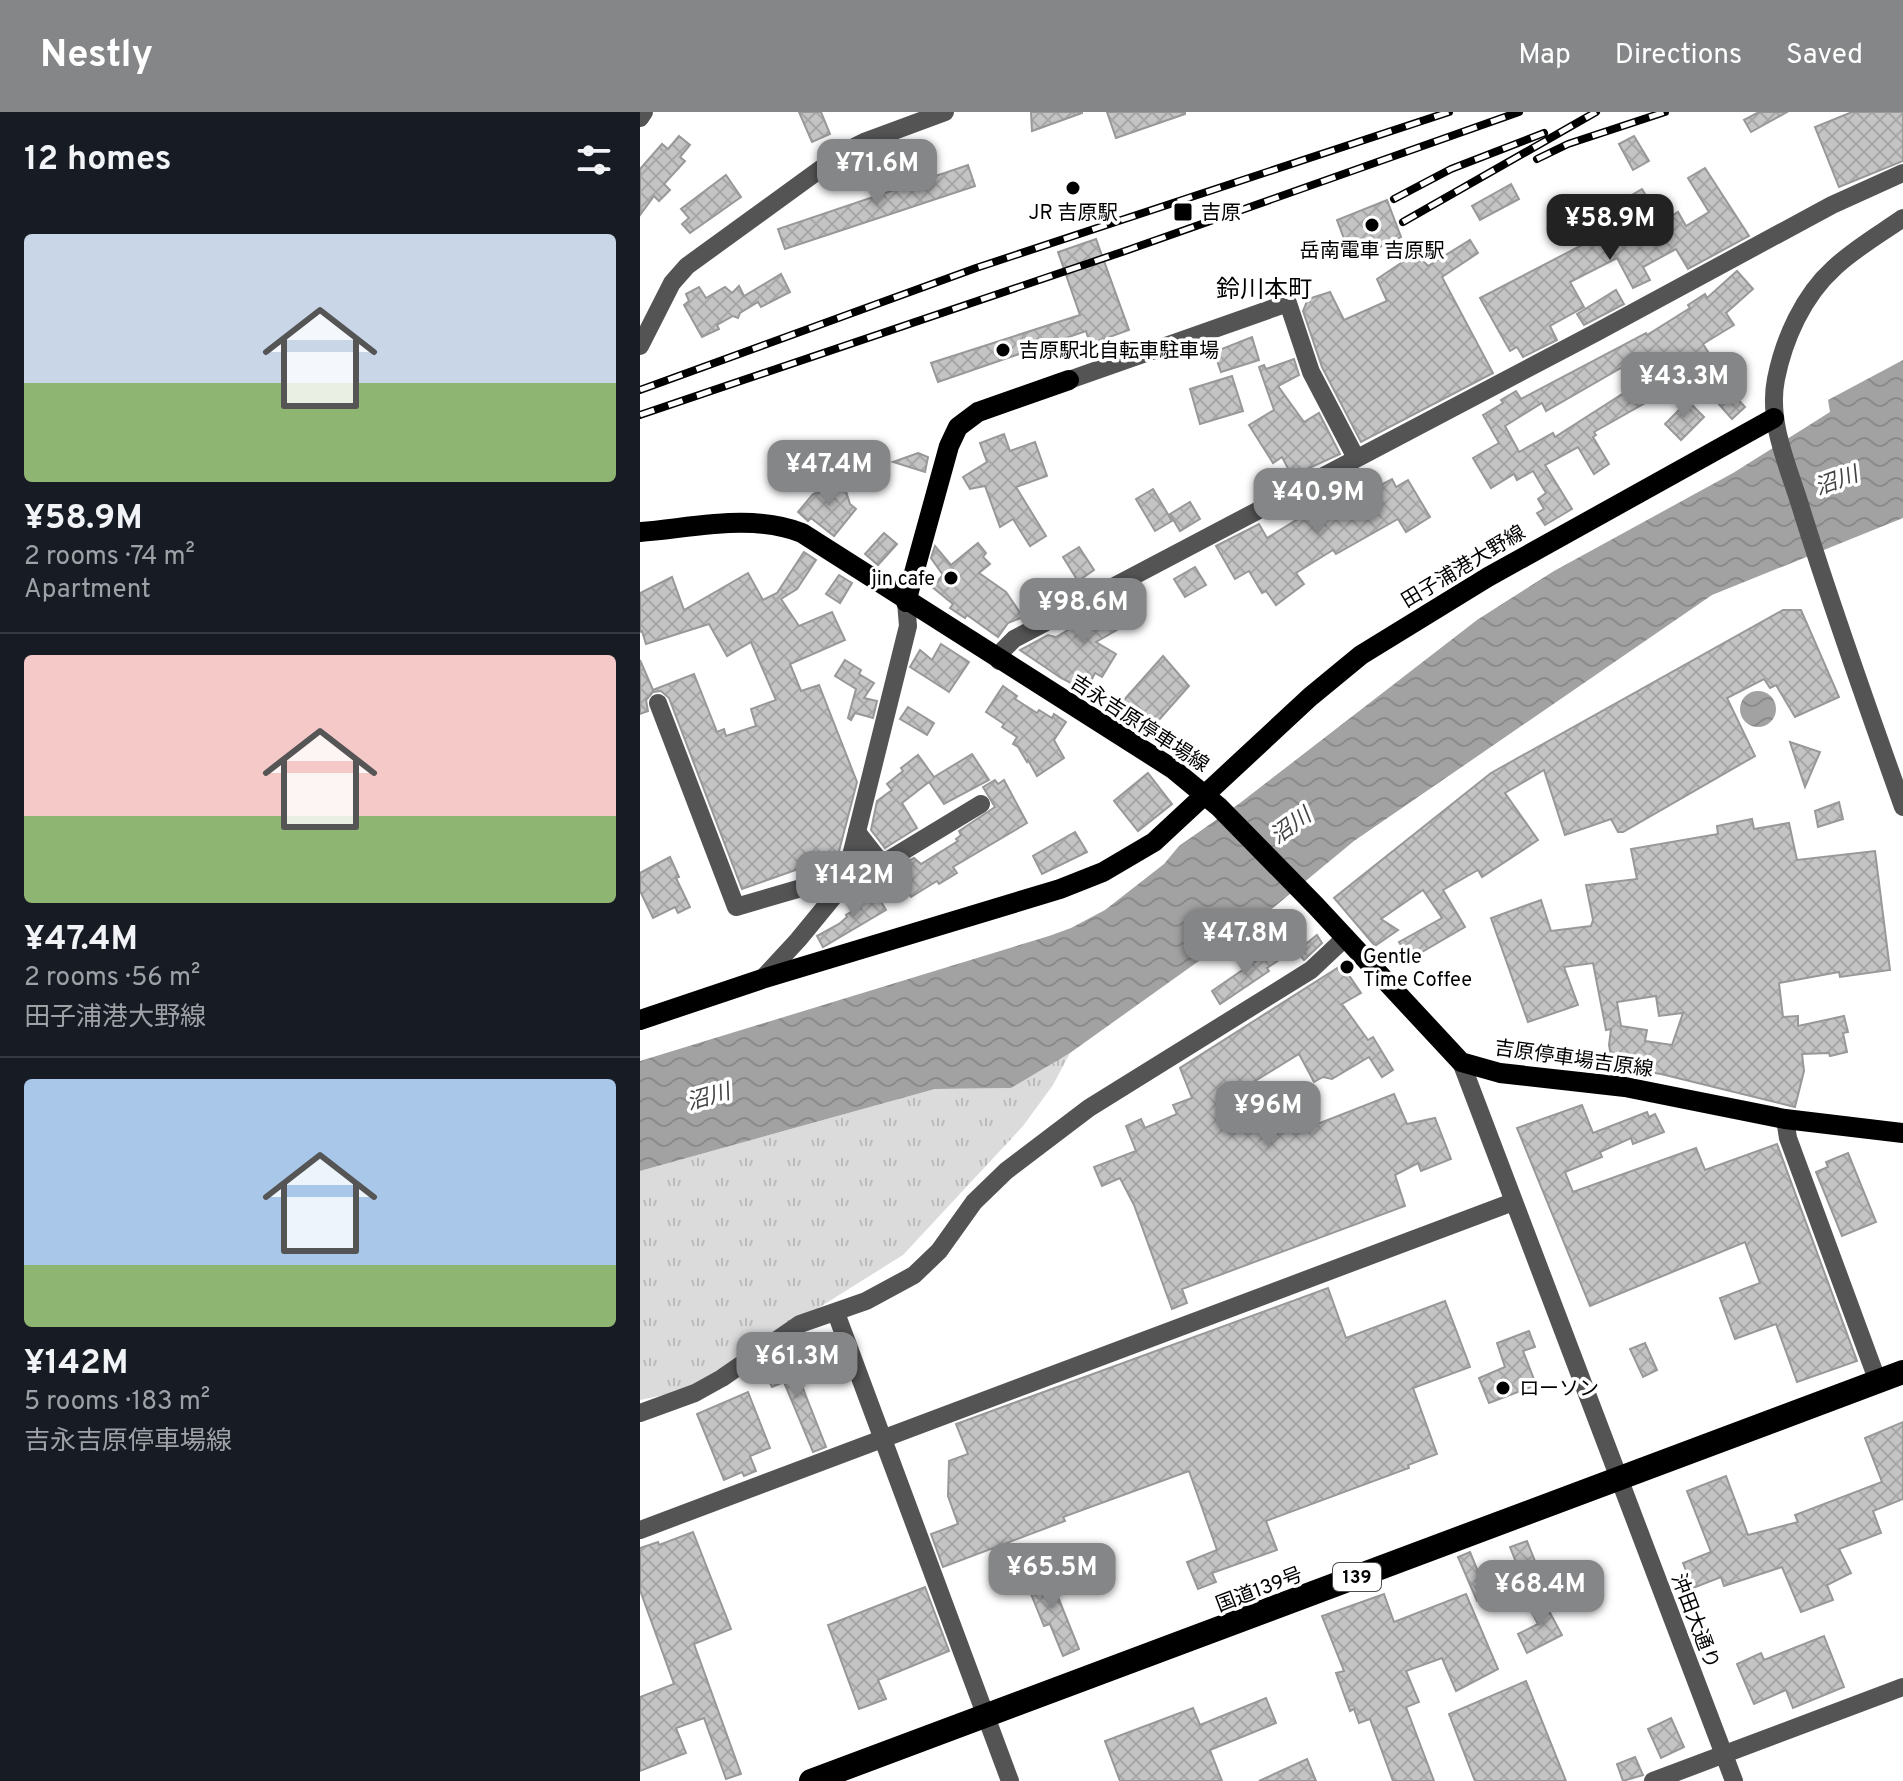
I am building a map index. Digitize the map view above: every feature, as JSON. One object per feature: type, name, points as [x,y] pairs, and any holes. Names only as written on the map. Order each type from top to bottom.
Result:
[{"type":"highway","name":"国道139号","points":[[811,1781],[1903,1372]]},
{"type":"main road","points":[[640,532],[760,522],[784,526],[802,533],[906,602],[949,446],[958,427],[978,412],[1069,380]]},
{"type":"main road","name":"田子浦港大野線","points":[[1212,802],[1310,697],[1361,655],[1488,577],[1774,418]]},
{"type":"main road","name":"吉永吉原停車場線","points":[[640,1020],[762,979],[1060,889],[1103,872],[1212,802],[1173,769],[906,602]]},
{"type":"main road","points":[[1212,802],[1346,937],[1461,1062]]},
{"type":"main road","name":"吉原停車場吉原線","points":[[1461,1062],[1500,1073],[1625,1087],[1785,1119],[1903,1133]]},
{"type":"street","points":[[640,118],[644,112]]},
{"type":"street","points":[[640,346],[672,283],[699,255],[844,152],[945,112]]},
{"type":"street","points":[[999,661],[1004,649],[1014,639],[1832,205],[1903,173]]},
{"type":"street","points":[[1903,218],[1834,267],[1803,307],[1791,329],[1775,381],[1774,418],[1824,584],[1903,807]]},
{"type":"street","points":[[1069,380],[1288,303],[1311,372],[1356,458]]},
{"type":"street","points":[[762,979],[844,884],[908,626],[906,602]]},
{"type":"street","points":[[658,703],[736,907],[846,875]]},
{"type":"street","points":[[857,832],[882,864],[981,804]]},
{"type":"street","points":[[640,1413],[695,1393],[722,1378],[800,1324],[866,1301],[914,1275],[939,1251],[974,1202],[1006,1171],[1089,1108],[1311,970],[1346,937]]},
{"type":"street","name":"沖田大通り","points":[[1461,1062],[1734,1781]]},
{"type":"street","points":[[1785,1119],[1788,1138],[1878,1382]]},
{"type":"street","points":[[640,1530],[1513,1202]]},
{"type":"street","points":[[836,1313],[1010,1781]]},
{"type":"street","points":[[1653,1781],[1903,1687]]},
{"type":"green space","points":[[1070,1053],[1053,1085],[1023,1126],[903,1255],[687,1390],[640,1400],[640,1171],[935,1089],[1010,1088]]},
{"type":"water","name":"沼川","points":[[1903,360],[1903,518],[1712,595],[1354,841],[1273,908],[1070,1053],[1011,1088],[935,1089],[640,1171],[640,1061],[1049,936],[1105,910],[1164,864],[1179,846],[1240,803],[1477,620],[1554,571],[1733,473],[1830,412],[1828,400]]},
{"type":"water","points":[[1758,691],[1770,697],[1776,709],[1770,721],[1758,727],[1746,721],[1740,709],[1746,697]]},
{"type":"building","points":[[799,112],[821,112],[830,134],[812,142]]},
{"type":"building","points":[[1031,112],[1082,112],[1082,113],[1032,131]]},
{"type":"building","points":[[1107,112],[1185,112],[1185,114],[1116,138]]},
{"type":"building","points":[[1759,112],[1787,112],[1751,132],[1744,120]]},
{"type":"building","points":[[1852,112],[1903,112],[1903,161],[1839,187],[1815,127]]},
{"type":"building","points":[[679,136],[690,145],[680,157],[685,161],[664,184],[670,190],[659,201],[654,196],[640,215],[640,169],[662,144],[668,149]]},
{"type":"building","points":[[1634,136],[1649,161],[1633,170],[1619,144]]},
{"type":"building","points":[[968,165],[975,186],[785,249],[778,229]]},
{"type":"building","points":[[1705,168],[1749,236],[1688,269],[1676,249],[1643,267],[1650,280],[1633,288],[1617,258],[1570,282],[1584,307],[1550,326],[1557,340],[1523,357],[1517,347],[1510,351],[1480,298],[1609,231],[1599,214],[1642,189],[1662,222],[1678,212],[1686,226],[1709,212],[1688,178]]},
{"type":"building","points":[[726,175],[741,197],[690,233],[682,224],[689,218],[681,209]]},
{"type":"building","points":[[1511,184],[1519,199],[1480,220],[1472,206]]},
{"type":"building","name":"岳南電車 吉原駅","points":[[1387,200],[1401,237],[1352,260],[1337,220]]},
{"type":"building","points":[[1096,239],[1129,330],[1090,344],[1086,331],[938,382],[931,363],[1080,315],[1058,252]]},
{"type":"building","points":[[1470,240],[1478,253],[1442,277],[1493,373],[1361,442],[1322,367],[1303,311],[1308,299],[1330,292],[1344,320],[1387,301],[1377,279],[1416,253],[1428,266]]},
{"type":"building","points":[[1737,271],[1753,289],[1726,313],[1734,325],[1703,344],[1708,352],[1671,374],[1676,382],[1661,394],[1594,432],[1596,435],[1593,437],[1609,464],[1594,474],[1578,447],[1545,465],[1572,509],[1545,525],[1537,513],[1544,509],[1538,499],[1546,493],[1533,471],[1517,480],[1514,474],[1491,488],[1473,458],[1499,443],[1483,415],[1516,391],[1521,399],[1647,335],[1690,308],[1688,305],[1705,294],[1707,298]],"holes":[[[1647,353],[1658,371],[1555,437],[1553,433],[1519,452],[1505,426],[1542,403],[1546,411]]]},
{"type":"building","points":[[781,274],[790,292],[761,307],[758,302],[740,313],[738,318],[733,316],[717,325],[719,329],[702,337],[684,305],[689,301],[686,294],[699,287],[706,298],[725,287],[732,293],[739,286],[744,296]]},
{"type":"building","points":[[1616,290],[1624,304],[1584,325],[1577,314]]},
{"type":"building","points":[[1252,337],[1259,360],[1221,372],[1214,352]]},
{"type":"building","points":[[1294,359],[1299,375],[1278,386],[1304,422],[1319,413],[1340,454],[1292,476],[1282,457],[1273,463],[1249,425],[1274,410],[1259,367],[1264,365],[1266,369]]},
{"type":"building","points":[[1232,376],[1243,411],[1200,424],[1190,389]]},
{"type":"building","points":[[1731,392],[1745,407],[1732,419],[1718,403]]},
{"type":"building","points":[[1688,401],[1704,417],[1681,440],[1665,424]]},
{"type":"building","points":[[1004,434],[1010,451],[1035,442],[1047,476],[1016,487],[1046,536],[1030,546],[1013,519],[1000,527],[985,486],[970,489],[963,477],[987,462],[980,443]]},
{"type":"building","points":[[918,453],[928,457],[925,472],[893,462]]},
{"type":"building","points":[[1392,479],[1396,487],[1408,480],[1430,517],[1406,532],[1398,519],[1336,554],[1333,550],[1296,573],[1304,584],[1276,605],[1266,591],[1262,593],[1249,571],[1235,579],[1216,546],[1259,524],[1267,538],[1311,511],[1305,502],[1323,492],[1334,510]]},
{"type":"building","points":[[843,482],[850,504],[856,509],[834,536],[798,512],[813,494]]},
{"type":"building","points":[[1153,489],[1172,521],[1155,531],[1136,499]]},
{"type":"building","points":[[1190,502],[1200,519],[1180,531],[1170,514]]},
{"type":"building","points":[[884,533],[897,544],[878,565],[865,554]]},
{"type":"building","points":[[978,543],[986,553],[983,557],[990,564],[979,573],[1006,592],[1023,617],[1008,623],[998,637],[967,615],[965,618],[950,608],[953,604],[932,587],[943,575],[931,558],[935,546],[951,565]]},
{"type":"building","points":[[1079,547],[1094,570],[1078,581],[1063,557]]},
{"type":"building","points":[[804,552],[816,560],[797,589],[781,599],[799,626],[832,612],[845,640],[790,664],[801,691],[819,685],[857,782],[838,855],[742,889],[669,698],[661,691],[653,692],[646,700],[648,711],[640,714],[640,660],[653,690],[694,674],[717,732],[724,729],[726,736],[756,726],[751,709],[776,700],[751,642],[727,656],[709,624],[646,644],[640,632],[640,593],[672,577],[684,610],[748,573],[763,600],[777,593]]},
{"type":"building","points":[[1195,567],[1206,585],[1185,597],[1174,579]]},
{"type":"building","points":[[839,575],[852,583],[840,603],[826,594]]},
{"type":"building","points":[[1125,596],[1138,618],[1096,642],[1116,654],[1102,677],[1095,673],[1086,691],[1020,650],[1048,635],[1056,637]]},
{"type":"building","points":[[1783,610],[1801,610],[1839,697],[1795,717],[1776,685],[1770,688],[1764,679],[1727,698],[1755,756],[1623,832],[1618,832],[1611,819],[1565,835],[1544,770],[1505,793],[1538,840],[1482,877],[1478,870],[1443,890],[1465,927],[1410,959],[1399,942],[1442,918],[1423,890],[1381,919],[1398,930],[1375,946],[1334,898],[1491,773]]},
{"type":"building","points":[[941,644],[969,662],[949,692],[910,667],[920,650],[932,660]]},
{"type":"building","points":[[1163,656],[1189,686],[1150,730],[1139,726],[1136,730],[1115,710]]},
{"type":"building","points":[[845,660],[874,683],[864,698],[877,701],[873,718],[855,713],[851,720],[848,718],[856,689],[835,676]]},
{"type":"building","points":[[1003,686],[1017,696],[1015,699],[1037,713],[1039,710],[1052,718],[1054,714],[1066,722],[1054,740],[1064,758],[1037,776],[1013,744],[1017,737],[986,712]]},
{"type":"building","points":[[908,707],[934,723],[927,735],[900,719]]},
{"type":"building","points":[[1790,742],[1820,752],[1805,787]]},
{"type":"building","points":[[972,754],[989,780],[944,804],[929,782],[902,803],[917,828],[885,848],[871,830],[877,801],[892,790],[887,784],[903,771],[901,768],[918,755],[934,777]]},
{"type":"building","points":[[1148,773],[1172,804],[1138,831],[1114,801]]},
{"type":"building","points":[[995,780],[998,784],[1004,780],[1027,823],[953,867],[957,873],[911,897],[897,877],[863,895],[857,884],[864,861],[876,875],[883,876],[914,858],[921,864],[958,841],[959,831],[995,807],[983,787]]},
{"type":"building","points":[[1839,802],[1843,819],[1818,827],[1815,811]]},
{"type":"building","points":[[1752,819],[1754,829],[1789,823],[1797,860],[1875,851],[1890,970],[1840,977],[1839,972],[1779,983],[1783,1017],[1798,1016],[1798,1026],[1844,1016],[1848,1032],[1843,1033],[1847,1052],[1830,1056],[1829,1053],[1802,1054],[1804,1071],[1795,1107],[1661,1074],[1613,1067],[1609,1045],[1611,1029],[1606,1030],[1593,963],[1564,967],[1578,1005],[1528,1022],[1491,918],[1541,900],[1551,931],[1591,926],[1593,920],[1586,885],[1637,879],[1631,849],[1718,834],[1717,826]],"holes":[[[1656,996],[1659,1016],[1683,1013],[1672,1045],[1645,1041],[1647,1030],[1621,1026],[1617,1002]]]},
{"type":"building","points":[[1075,832],[1087,852],[1042,874],[1033,856]]},
{"type":"building","points":[[670,857],[690,907],[678,913],[675,907],[653,918],[640,891],[640,873]]},
{"type":"building","points":[[875,892],[886,910],[823,947],[817,936],[839,924],[856,909],[853,905]]},
{"type":"building","points":[[1317,935],[1322,943],[1304,960],[1297,951]]},
{"type":"building","points":[[1273,949],[1279,960],[1267,968],[1269,971],[1220,1004],[1212,991]]},
{"type":"building","points":[[1342,965],[1361,993],[1342,1004],[1368,1040],[1373,1037],[1393,1070],[1382,1077],[1369,1057],[1332,1079],[1323,1077],[1314,1082],[1299,1054],[1242,1089],[1257,1119],[1286,1108],[1297,1132],[1394,1094],[1407,1124],[1435,1118],[1451,1159],[1421,1171],[1418,1163],[1395,1175],[1405,1206],[1182,1289],[1187,1303],[1172,1309],[1134,1205],[1120,1178],[1102,1186],[1094,1167],[1136,1151],[1126,1126],[1141,1119],[1145,1128],[1177,1114],[1173,1105],[1192,1098],[1180,1068]]},
{"type":"building","points":[[1582,1105],[1593,1133],[1647,1112],[1649,1117],[1655,1114],[1664,1132],[1633,1144],[1631,1138],[1600,1152],[1602,1157],[1565,1172],[1573,1192],[1696,1148],[1705,1170],[1777,1144],[1857,1361],[1797,1382],[1776,1324],[1735,1339],[1720,1298],[1760,1283],[1745,1242],[1590,1306],[1517,1128]]},
{"type":"building","points":[[1848,1153],[1876,1222],[1842,1236],[1816,1172],[1828,1167],[1826,1162]]},
{"type":"building","points":[[1328,1288],[1346,1338],[1445,1301],[1470,1367],[1413,1388],[1437,1454],[1408,1465],[1409,1468],[1266,1521],[1277,1550],[1212,1573],[1216,1582],[1198,1589],[1187,1562],[1217,1550],[1189,1471],[1063,1517],[1065,1521],[943,1567],[931,1534],[958,1524],[948,1496],[949,1461],[968,1454],[956,1424]]},
{"type":"building","points":[[1529,1331],[1535,1347],[1523,1351],[1535,1382],[1529,1384],[1531,1387],[1489,1403],[1479,1378],[1505,1367],[1497,1343]]},
{"type":"building","points":[[1645,1343],[1657,1370],[1643,1377],[1630,1349]]},
{"type":"building","points":[[791,1358],[826,1447],[813,1452],[784,1382],[772,1387],[764,1370]]},
{"type":"building","points":[[748,1392],[770,1448],[750,1456],[756,1471],[744,1476],[742,1472],[724,1480],[697,1414]]},
{"type":"building","points":[[1903,1422],[1903,1499],[1873,1511],[1881,1533],[1839,1549],[1851,1573],[1827,1585],[1833,1600],[1801,1612],[1782,1567],[1724,1586],[1721,1577],[1693,1588],[1683,1563],[1711,1552],[1687,1491],[1726,1476],[1748,1535],[1798,1522],[1795,1515],[1882,1482],[1865,1438]]},
{"type":"building","points":[[693,1532],[731,1629],[694,1644],[741,1774],[726,1779],[704,1718],[676,1728],[686,1753],[640,1771],[640,1697],[674,1684],[640,1590],[640,1548],[658,1542],[659,1545]]},
{"type":"building","points":[[1527,1541],[1542,1579],[1525,1585],[1510,1547]]},
{"type":"building","points":[[1470,1552],[1488,1596],[1477,1601],[1458,1557]]},
{"type":"building","points":[[1047,1570],[1079,1649],[1063,1656],[1050,1624],[1044,1626],[1025,1579]]},
{"type":"building","points":[[925,1587],[949,1651],[878,1680],[886,1699],[859,1709],[828,1625]]},
{"type":"building","points":[[1384,1594],[1394,1622],[1466,1594],[1498,1669],[1456,1691],[1442,1658],[1406,1671],[1419,1702],[1406,1707],[1434,1781],[1393,1781],[1370,1719],[1359,1723],[1354,1709],[1350,1711],[1336,1673],[1344,1671],[1322,1616]]},
{"type":"building","points":[[1542,1598],[1562,1635],[1527,1653],[1518,1634],[1538,1624],[1528,1605]]},
{"type":"building","points":[[1824,1636],[1844,1687],[1793,1708],[1786,1690],[1754,1704],[1737,1664],[1761,1653],[1764,1660]]},
{"type":"building","points":[[1526,1681],[1566,1781],[1475,1781],[1449,1714]]},
{"type":"building","points":[[1266,1698],[1276,1723],[1210,1750],[1222,1781],[1120,1781],[1105,1741],[1193,1708],[1200,1725]]},
{"type":"building","points":[[1671,1718],[1684,1747],[1661,1758],[1648,1729]]},
{"type":"building","points":[[1635,1757],[1643,1775],[1623,1781],[1617,1764]]},
{"type":"building","points":[[1307,1759],[1316,1781],[1259,1781]]},
{"type":"railway","points":[[640,390],[976,268],[1449,112]]},
{"type":"railway","points":[[640,415],[1128,250],[1519,112]]},
{"type":"railway","points":[[1403,222],[1596,112]]},
{"type":"railway","points":[[1537,159],[1568,144],[1665,112]]},
{"type":"railway","points":[[1394,199],[1451,169],[1544,133]]},
{"type":"place","name":"JR 吉原駅","points":[[1073,188]]},
{"type":"place","name":"吉原","points":[[1183,212]]},
{"type":"place","name":"岳南電車 吉原駅","points":[[1372,225]]},
{"type":"place","name":"吉原駅北自転車駐車場","points":[[1003,350]]},
{"type":"place","name":"jin cafe","points":[[951,578]]},
{"type":"place","name":"Gentle Time Coffee","points":[[1347,967]]},
{"type":"place","name":"ローソン","points":[[1503,1388]]},
{"type":"district","name":"鈴川本町","points":[[1264,289]]}]
